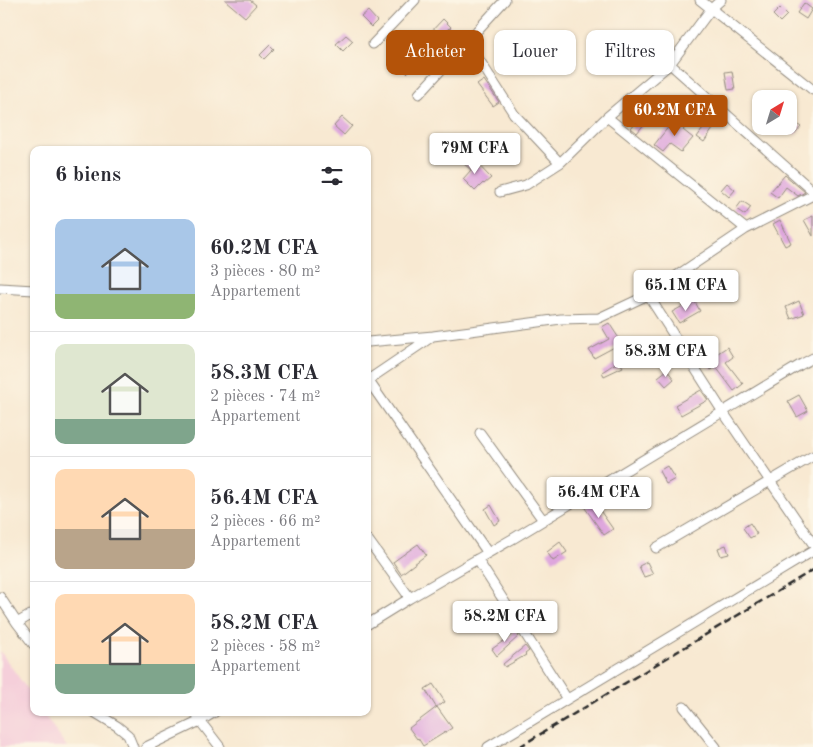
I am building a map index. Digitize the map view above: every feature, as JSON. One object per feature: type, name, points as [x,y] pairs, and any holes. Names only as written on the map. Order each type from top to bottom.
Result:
[{"type":"street","points":[[373,44],[415,0]]},
{"type":"street","points":[[477,30],[505,0]]},
{"type":"street","points":[[700,0],[813,90]]},
{"type":"street","points":[[674,59],[711,9],[720,0]]},
{"type":"street","points":[[484,67],[514,114],[560,164]]},
{"type":"street","points":[[674,68],[813,191]]},
{"type":"street","points":[[419,94],[436,75]]},
{"type":"street","points":[[500,192],[526,185],[560,164],[607,117],[657,75]]},
{"type":"street","points":[[607,117],[746,229]]},
{"type":"street","points":[[371,342],[433,336],[561,318],[599,318],[648,295],[746,229],[813,195]]},
{"type":"street","points":[[0,288],[30,290]]},
{"type":"street","points":[[648,295],[723,412],[813,544]]},
{"type":"street","points":[[371,378],[433,336]]},
{"type":"street","points":[[371,622],[813,358]]},
{"type":"street","points":[[371,384],[488,553]]},
{"type":"street","points":[[480,433],[543,520]]},
{"type":"street","points":[[656,548],[813,456]]},
{"type":"street","points":[[371,544],[410,598]]},
{"type":"street","points":[[488,747],[813,551]]},
{"type":"street","points":[[477,559],[567,699]]},
{"type":"street","points":[[0,597],[30,640]]},
{"type":"street","points":[[17,623],[30,615]]},
{"type":"street","points":[[684,707],[716,747]]},
{"type":"street","points":[[101,716],[128,735],[134,747]]},
{"type":"street","points":[[196,716],[220,747]]},
{"type":"street","points":[[146,747],[209,716]]},
{"type":"shaded area","points":[[0,651],[30,693],[30,716],[45,716],[67,747],[0,747]]},
{"type":"building","points":[[225,0],[250,0],[256,5],[245,17]]},
{"type":"building","points":[[804,3],[812,9],[806,19],[797,13]]},
{"type":"building","points":[[780,8],[787,15],[780,22],[773,15]]},
{"type":"building","points":[[368,11],[377,21],[371,27],[361,17]]},
{"type":"building","points":[[443,19],[451,27],[448,30],[433,30]]},
{"type":"building","points":[[346,35],[353,41],[343,51],[336,44]]},
{"type":"building","points":[[270,45],[274,49],[264,59],[260,55]]},
{"type":"building","points":[[732,71],[735,89],[728,90],[725,72]]},
{"type":"building","points":[[484,80],[499,102],[493,106],[477,85]]},
{"type":"building","points":[[659,96],[665,103],[659,109],[657,108],[637,133],[631,128],[642,115],[634,109],[642,99],[649,105]]},
{"type":"building","points":[[342,117],[352,126],[344,135],[334,126]]},
{"type":"building","points":[[682,119],[688,125],[683,130],[693,138],[681,152],[670,144],[663,152],[654,145],[674,120],[678,123]]},
{"type":"building","points":[[708,122],[715,126],[704,142],[697,137]]},
{"type":"building","points":[[504,143],[516,154],[512,159],[499,148]]},
{"type":"building","points":[[470,156],[491,178],[475,191],[463,179],[471,170],[463,163]]},
{"type":"building","points":[[785,175],[805,192],[798,196],[786,187],[778,198],[770,192]]},
{"type":"building","points":[[727,183],[735,190],[729,197],[721,190]]},
{"type":"building","points":[[742,201],[751,207],[745,215],[736,209]]},
{"type":"building","points":[[813,216],[813,236],[804,220]]},
{"type":"building","points":[[780,220],[791,243],[785,246],[773,224]]},
{"type":"building","points":[[694,300],[700,311],[679,323],[672,312]]},
{"type":"building","points":[[799,301],[804,314],[791,319],[786,307]]},
{"type":"building","points":[[609,323],[622,343],[594,358],[589,350],[609,339],[602,327]]},
{"type":"building","points":[[727,347],[733,357],[726,362],[743,384],[734,391],[716,367],[711,370],[706,361]]},
{"type":"building","points":[[619,361],[623,367],[604,376],[602,372]]},
{"type":"building","points":[[667,370],[674,379],[666,386],[658,377]]},
{"type":"building","points":[[701,390],[708,400],[681,415],[675,405]]},
{"type":"building","points":[[799,395],[808,411],[797,417],[788,401]]},
{"type":"building","points":[[667,466],[675,479],[666,484],[659,471]]},
{"type":"building","points":[[594,502],[613,529],[604,535],[585,508]]},
{"type":"building","points":[[491,505],[500,521],[494,525],[485,509]]},
{"type":"building","points":[[750,523],[757,534],[750,538],[743,528]]},
{"type":"building","points":[[560,542],[567,552],[553,561],[547,552]]},
{"type":"building","points":[[418,544],[426,555],[401,574],[393,562]]},
{"type":"building","points":[[726,545],[729,554],[721,556],[718,548]]},
{"type":"building","points":[[647,562],[653,574],[644,577],[639,566]]},
{"type":"building","points":[[515,630],[519,636],[497,656],[492,649],[512,635],[511,633]]},
{"type":"building","points":[[525,646],[529,651],[526,655],[505,667],[503,664]]},
{"type":"building","points":[[433,684],[445,702],[436,707],[425,689]]},
{"type":"building","points":[[437,707],[452,728],[423,746],[409,728]]},
{"type":"railway","points":[[519,747],[813,570]]}]
